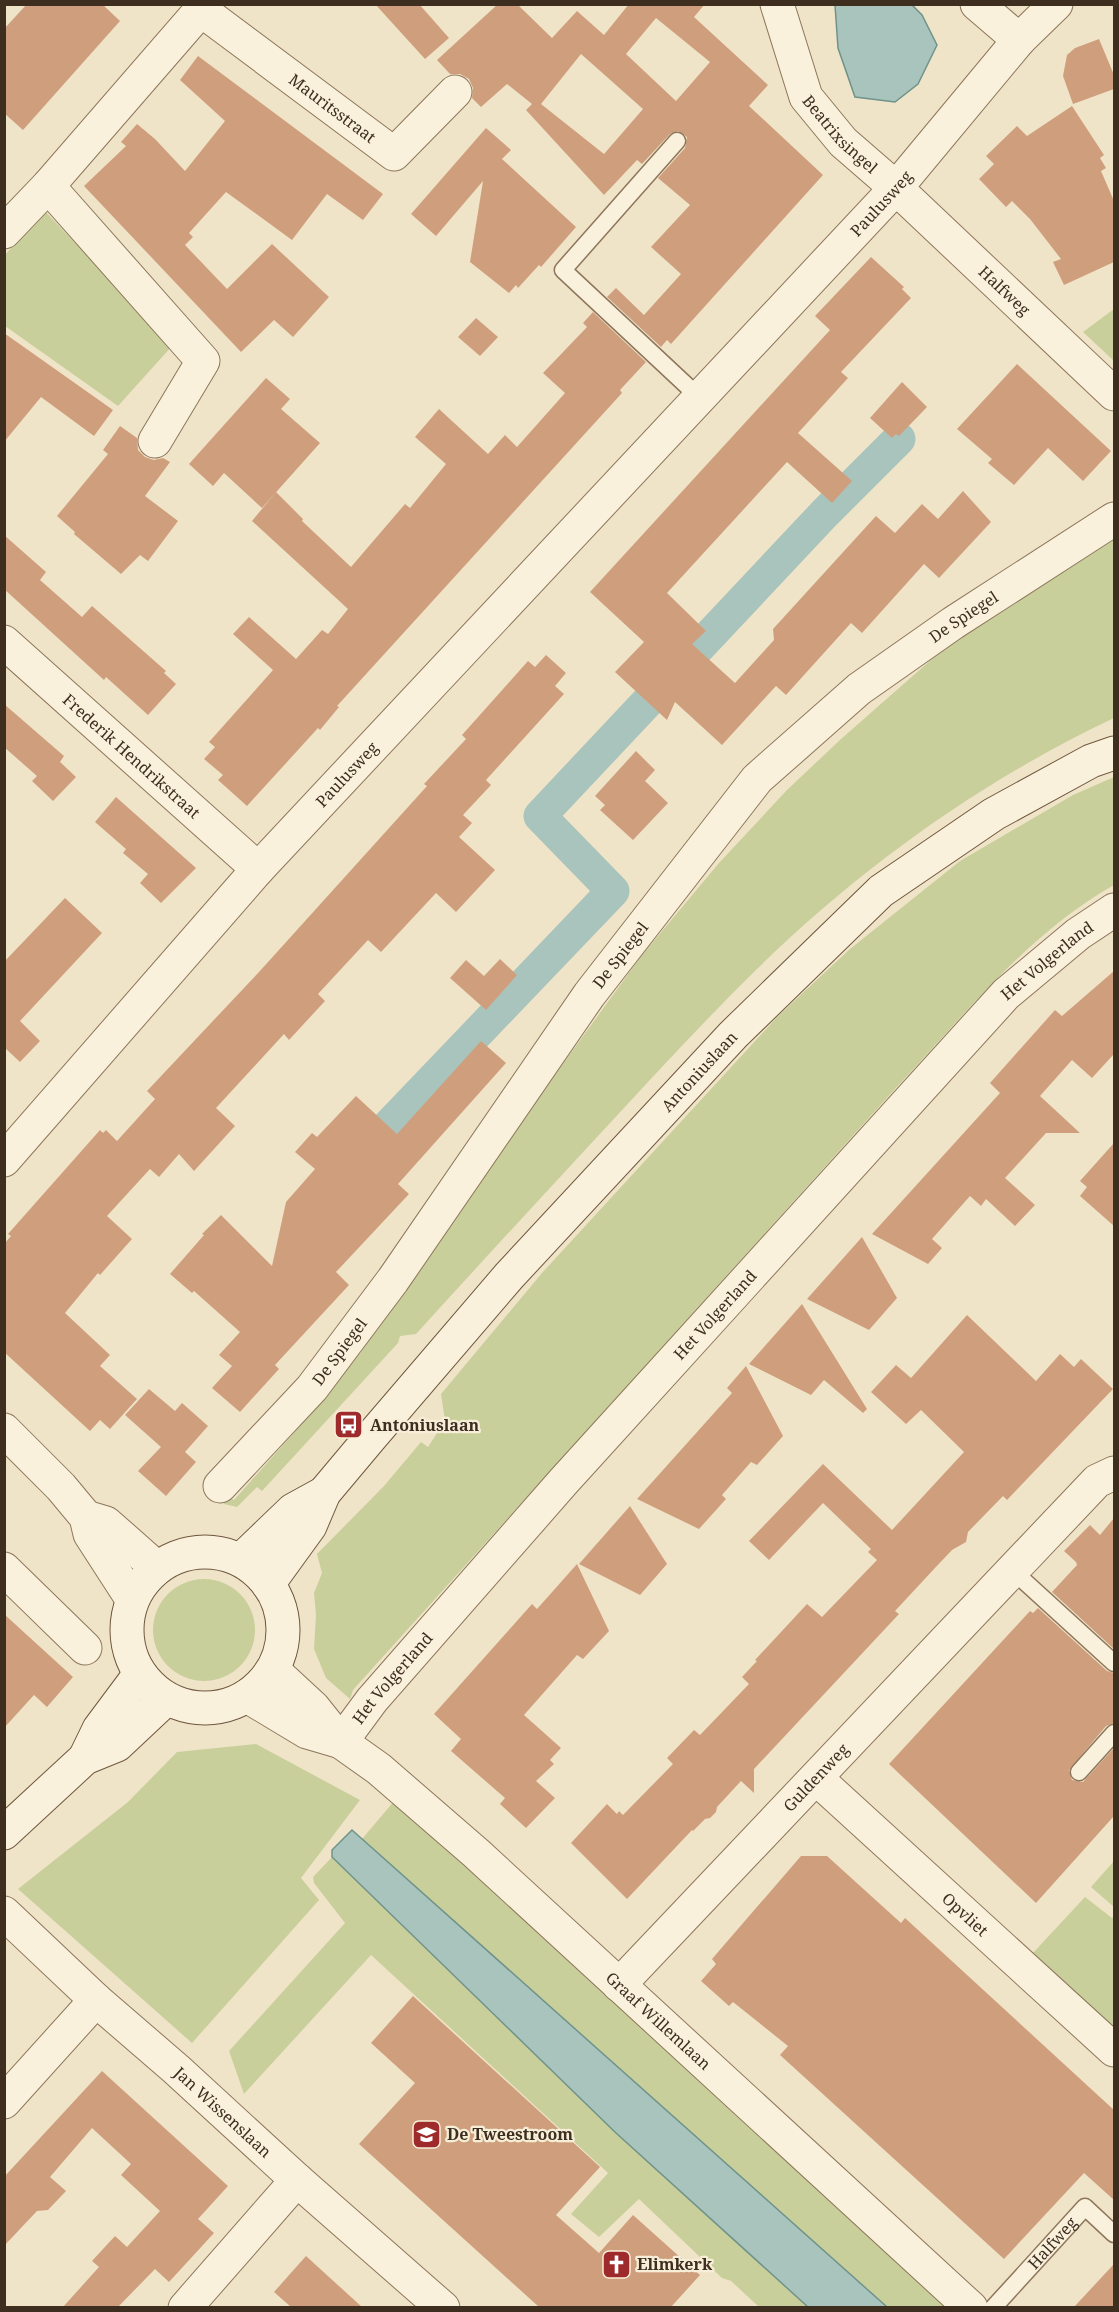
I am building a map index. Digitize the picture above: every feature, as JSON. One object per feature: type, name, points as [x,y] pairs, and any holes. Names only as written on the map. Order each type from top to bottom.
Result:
[{"type":"street","name":"Beatrixsingel","points":[[777,4],[806,97],[843,142],[896,188]]},
{"type":"street","points":[[977,4],[1018,40]]},
{"type":"street","name":"Paulusweg","points":[[4,1160],[258,869],[896,188],[1018,40],[1056,4]]},
{"type":"street","name":"Mauritsstraat","points":[[4,232],[48,186],[200,6],[394,154],[455,92]]},
{"type":"street","points":[[48,186],[203,361],[155,441]]},
{"type":"street","name":"Halfweg","points":[[896,188],[1114,394]]},
{"type":"street","name":"De Spiegel","points":[[220,1486],[312,1388],[393,1280],[589,995],[757,779],[859,689],[953,623],[1114,519]]},
{"type":"street","name":"Frederik Hendrikstraat","points":[[4,642],[258,869]]},
{"type":"street","name":"Antoniuslaan","points":[[268,1584],[310,1526],[324,1493],[509,1276],[733,1035],[881,891],[994,814],[1091,761],[1114,753]]},
{"type":"street","name":"Het Volgerland","points":[[340,1742],[372,1700],[571,1474],[1006,994],[1078,934],[1114,910]]},
{"type":"street","points":[[5,1431],[61,1487],[86,1517],[90,1534],[132,1599]]},
{"type":"street","name":"Guldenweg","points":[[619,1985],[1096,1481],[1114,1473]]},
{"type":"street","name":"Antoniuslaan","points":[[241,1560],[293,1510],[324,1493]]},
{"type":"street","points":[[86,1517],[106,1523],[157,1568]]},
{"type":"street","points":[[204,1551],[241,1560],[256,1570],[276,1597],[284,1626],[283,1641],[273,1670],[261,1685],[232,1704],[216,1708],[190,1707],[166,1699],[140,1674],[131,1657],[126,1638],[127,1618],[132,1599],[157,1568],[179,1556],[204,1551]]},
{"type":"street","points":[[4,1569],[85,1648]]},
{"type":"street","name":"Graaf Willemlaan","points":[[273,1670],[313,1707],[340,1742],[378,1769],[476,1853],[971,2307]]},
{"type":"street","points":[[85,1758],[99,1729],[140,1674]]},
{"type":"street","name":"Graaf Willemlaan","points":[[247,1696],[307,1732],[340,1742]]},
{"type":"street","points":[[4,1833],[85,1758],[117,1745],[166,1699]]},
{"type":"street","name":"Opvliet","points":[[816,1778],[1114,2050]]},
{"type":"street","name":"Jan Wissenslaan","points":[[4,1913],[96,2000],[443,2307]]},
{"type":"street","points":[[4,2102],[96,2000]]},
{"type":"street","points":[[185,2307],[297,2180]]},
{"type":"lane","points":[[677,141],[563,270],[700,398]]},
{"type":"lane","points":[[1012,1570],[1114,1663]]},
{"type":"lane","points":[[1079,1772],[1114,1733]]},
{"type":"lane","name":"Halfweg","points":[[993,2307],[1085,2207],[1114,2234]]},
{"type":"green space","points":[[44,210],[172,346],[118,406],[5,326],[5,255]]},
{"type":"green space","points":[[1114,309],[1114,361],[1083,332]]},
{"type":"green space","points":[[1114,536],[1114,718],[1018,769],[925,828],[838,895],[797,931],[676,1052],[416,1334],[400,1336],[398,1343],[262,1491],[257,1487],[237,1507],[224,1504],[226,1494],[234,1500],[317,1407],[357,1352],[360,1354],[365,1346],[354,1351],[642,955],[719,863],[787,790],[940,652],[990,616]]},
{"type":"green space","points":[[1114,777],[1114,885],[1082,905],[1052,928],[1024,952],[971,1006],[353,1690],[350,1699],[326,1678],[314,1649],[316,1615],[314,1593],[322,1573],[317,1554],[384,1486],[421,1442],[428,1447],[445,1421],[441,1394],[542,1273],[778,1016],[850,949],[960,861],[1073,795]]},
{"type":"green space","points":[[204,1579],[223,1583],[240,1594],[251,1611],[255,1630],[251,1649],[240,1666],[223,1677],[204,1681],[185,1677],[168,1666],[157,1649],[153,1630],[157,1611],[168,1594],[185,1583]]},
{"type":"green space","points":[[256,1744],[360,1800],[301,1878],[319,1900],[192,2043],[18,1889],[128,1802],[177,1752]]},
{"type":"green space","points":[[395,1800],[548,1943],[952,2307],[887,2307],[362,1839]]},
{"type":"green space","points":[[332,1857],[616,2133],[808,2307],[759,2307],[731,2281],[722,2278],[639,2199],[599,2237],[571,2214],[608,2173],[371,1955],[244,2094],[229,2051],[345,1923],[314,1883],[313,1877]]},
{"type":"green space","points":[[1114,1861],[1114,1907],[1091,1887]]},
{"type":"green space","points":[[1085,1897],[1112,1918],[1114,1917],[1114,2028],[1032,1954]]},
{"type":"water","points":[[835,5],[912,5],[922,15],[937,45],[918,84],[895,102],[855,97],[838,48]]},
{"type":"water","points":[[352,1830],[887,2307],[808,2307],[616,2133],[332,1857],[332,1850]]},
{"type":"building","points":[[27,4],[102,4],[120,21],[23,130],[4,113],[4,29]]},
{"type":"building","points":[[375,4],[419,4],[449,38],[425,59]]},
{"type":"building","points":[[498,4],[517,4],[552,38],[577,11],[604,35],[629,4],[705,4],[694,17],[768,85],[749,106],[823,175],[671,344],[667,340],[661,347],[607,297],[616,288],[644,315],[681,274],[651,247],[690,205],[658,178],[685,148],[687,137],[678,131],[670,134],[642,164],[637,160],[604,195],[526,110],[532,104],[507,84],[481,107],[472,98],[473,88],[469,79],[460,74],[450,74],[437,60]],"holes":[[[656,18],[710,62],[676,101],[626,54]],[[581,54],[643,109],[604,154],[541,104]]]},
{"type":"building","points":[[1099,39],[1114,75],[1114,89],[1073,104],[1063,76],[1067,55],[1075,48]]},
{"type":"building","points":[[198,56],[383,194],[363,220],[327,194],[292,240],[226,192],[189,233],[193,237],[185,245],[227,289],[272,244],[329,297],[293,337],[274,320],[241,352],[84,186],[126,146],[121,142],[137,124],[155,139],[185,171],[225,121],[180,80]]},
{"type":"building","points":[[1072,106],[1104,155],[1100,158],[1106,168],[1101,171],[1114,201],[1114,262],[1064,285],[1053,262],[1061,259],[1030,219],[1012,201],[1006,207],[979,179],[994,164],[986,156],[1017,126],[1027,136]]},
{"type":"building","points":[[486,128],[511,150],[502,159],[576,227],[541,267],[539,265],[518,288],[516,285],[509,293],[470,262],[483,181],[436,236],[411,214]]},
{"type":"building","points":[[871,257],[904,287],[902,289],[911,298],[841,372],[848,378],[798,433],[852,481],[832,503],[787,462],[667,593],[706,631],[692,644],[735,683],[774,640],[773,629],[876,516],[895,533],[922,504],[938,519],[963,491],[991,522],[939,578],[924,564],[862,633],[851,623],[786,695],[776,686],[722,745],[675,702],[667,720],[615,672],[644,642],[590,592],[830,330],[815,316]]},
{"type":"building","points":[[593,312],[646,362],[620,390],[622,393],[337,706],[339,707],[320,730],[318,728],[247,806],[218,780],[223,775],[204,759],[215,747],[209,742],[273,670],[233,634],[249,617],[296,659],[322,630],[328,634],[348,609],[252,521],[276,492],[303,519],[302,521],[351,567],[405,504],[410,508],[446,464],[415,437],[439,409],[488,454],[505,435],[517,447],[565,393],[543,373],[587,327],[583,323]]},
{"type":"building","points":[[476,318],[498,337],[480,356],[458,337]]},
{"type":"building","points":[[4,333],[113,410],[94,436],[41,397],[4,442]]},
{"type":"building","points":[[1017,364],[1111,451],[1083,481],[1048,448],[1014,485],[988,463],[992,459],[957,429]]},
{"type":"building","points":[[266,378],[290,399],[281,409],[320,443],[262,508],[224,473],[213,486],[189,464]]},
{"type":"building","points":[[902,382],[927,407],[899,436],[896,434],[892,438],[870,418]]},
{"type":"building","points":[[120,426],[137,438],[138,450],[145,457],[154,460],[163,458],[170,462],[145,496],[178,521],[148,561],[140,555],[121,574],[74,534],[75,532],[57,516],[108,454],[103,450]]},
{"type":"building","points":[[4,535],[46,572],[40,580],[82,617],[92,606],[166,671],[164,673],[176,684],[148,715],[106,677],[104,680],[4,589]]},
{"type":"building","points":[[546,655],[566,673],[555,686],[564,694],[486,780],[491,785],[463,815],[472,823],[459,837],[495,870],[456,912],[436,893],[381,952],[368,940],[318,994],[325,1001],[289,1040],[284,1034],[216,1108],[235,1126],[194,1171],[179,1154],[159,1177],[150,1169],[107,1216],[132,1239],[100,1275],[98,1273],[65,1313],[110,1355],[100,1366],[137,1399],[110,1429],[100,1420],[90,1431],[4,1352],[4,1244],[11,1236],[8,1234],[100,1130],[103,1133],[106,1130],[117,1141],[155,1099],[147,1091],[259,972],[427,786],[424,784],[466,739],[462,735],[528,661],[535,667]]},
{"type":"building","points":[[4,704],[64,756],[60,762],[76,777],[53,801],[32,781],[37,776],[4,747]]},
{"type":"building","points":[[636,751],[655,770],[645,781],[668,803],[633,840],[600,810],[605,805],[595,796]]},
{"type":"building","points":[[116,797],[196,868],[161,903],[140,883],[148,874],[123,853],[126,849],[95,822]]},
{"type":"building","points":[[65,898],[102,933],[20,1021],[40,1041],[20,1062],[4,1047],[4,962]]},
{"type":"building","points":[[500,959],[517,975],[486,1010],[450,978],[466,960],[484,976]]},
{"type":"building","points":[[1114,971],[1114,1054],[1092,1078],[1072,1060],[1040,1096],[1080,1133],[1046,1133],[1005,1178],[1035,1205],[1015,1226],[986,1199],[981,1206],[970,1196],[932,1239],[942,1248],[928,1264],[872,1234],[1000,1093],[990,1083],[1055,1010],[1062,1016]]},
{"type":"building","points":[[481,1041],[506,1063],[398,1184],[409,1194],[336,1272],[349,1285],[275,1365],[279,1369],[240,1412],[212,1388],[232,1366],[219,1355],[240,1332],[194,1291],[192,1293],[170,1274],[204,1235],[202,1234],[221,1215],[272,1266],[286,1202],[315,1169],[295,1152],[312,1133],[317,1137],[356,1096],[397,1134]]},
{"type":"building","points":[[1114,1143],[1114,1226],[1080,1196],[1087,1187],[1080,1181]]},
{"type":"building","points":[[862,1237],[897,1298],[869,1330],[807,1299]]},
{"type":"building","points":[[802,1304],[867,1409],[863,1413],[824,1380],[811,1395],[749,1364]]},
{"type":"building","points":[[967,1315],[1036,1381],[1060,1354],[1074,1367],[1081,1359],[1113,1389],[1007,1500],[1003,1496],[968,1532],[966,1542],[952,1550],[934,1569],[895,1611],[899,1614],[754,1769],[754,1793],[741,1781],[717,1807],[716,1812],[692,1830],[627,1899],[571,1843],[607,1804],[617,1814],[619,1811],[623,1815],[673,1764],[667,1758],[694,1730],[700,1735],[749,1684],[742,1677],[807,1604],[822,1617],[877,1560],[868,1552],[871,1549],[823,1503],[769,1560],[749,1541],[823,1464],[892,1530],[964,1452],[921,1410],[906,1424],[871,1392],[896,1365],[911,1378]]},
{"type":"building","points":[[746,1366],[783,1436],[757,1465],[751,1462],[722,1495],[726,1499],[699,1529],[637,1499],[732,1393],[727,1388]]},
{"type":"building","points":[[149,1389],[175,1411],[182,1403],[208,1426],[185,1452],[196,1462],[166,1496],[138,1471],[161,1447],[125,1415]]},
{"type":"building","points":[[630,1506],[667,1564],[640,1595],[579,1564]]},
{"type":"building","points":[[1114,1518],[1114,1649],[1052,1592],[1077,1565],[1064,1551],[1090,1525],[1100,1535]]},
{"type":"building","points":[[577,1564],[609,1631],[583,1659],[577,1655],[524,1715],[561,1748],[550,1760],[554,1764],[536,1781],[555,1798],[526,1828],[500,1804],[505,1798],[451,1751],[461,1739],[434,1714],[532,1604],[537,1609]]},
{"type":"building","points":[[1038,1608],[1107,1671],[1114,1673],[1114,1723],[1106,1726],[1069,1770],[1072,1780],[1083,1782],[1114,1748],[1114,1816],[1036,1903],[889,1764],[1030,1611],[1033,1613]]},
{"type":"building","points":[[4,1614],[73,1677],[47,1707],[34,1695],[4,1728]]},
{"type":"building","points":[[801,1856],[827,1856],[901,1923],[905,1918],[1114,2110],[1114,2200],[1084,2173],[1004,2259],[780,2055],[788,2046],[733,2002],[729,2006],[701,1981],[716,1964],[712,1959]]},
{"type":"building","points":[[413,1996],[600,2167],[556,2215],[599,2253],[633,2215],[700,2275],[671,2307],[539,2307],[359,2144],[415,2083],[371,2043]]},
{"type":"building","points":[[102,2071],[228,2186],[198,2219],[214,2233],[169,2282],[155,2269],[118,2307],[63,2307],[99,2267],[92,2261],[115,2236],[127,2247],[160,2211],[121,2175],[131,2164],[92,2128],[50,2177],[66,2191],[48,2210],[37,2211],[4,2246],[4,2177]]},
{"type":"building","points":[[306,2256],[362,2307],[291,2307],[274,2292]]},
{"type":"building","points":[[1114,2264],[1114,2307],[1074,2307]]},
{"type":"waterway","points":[[374,1141],[613,891],[540,816],[824,514],[899,439]]},
{"type":"place","name":"Antoniuslaan","points":[[349,1425]]},
{"type":"place","name":"De Tweestroom","points":[[426,2134]]},
{"type":"place","name":"Elimkerk","points":[[616,2264]]}]
